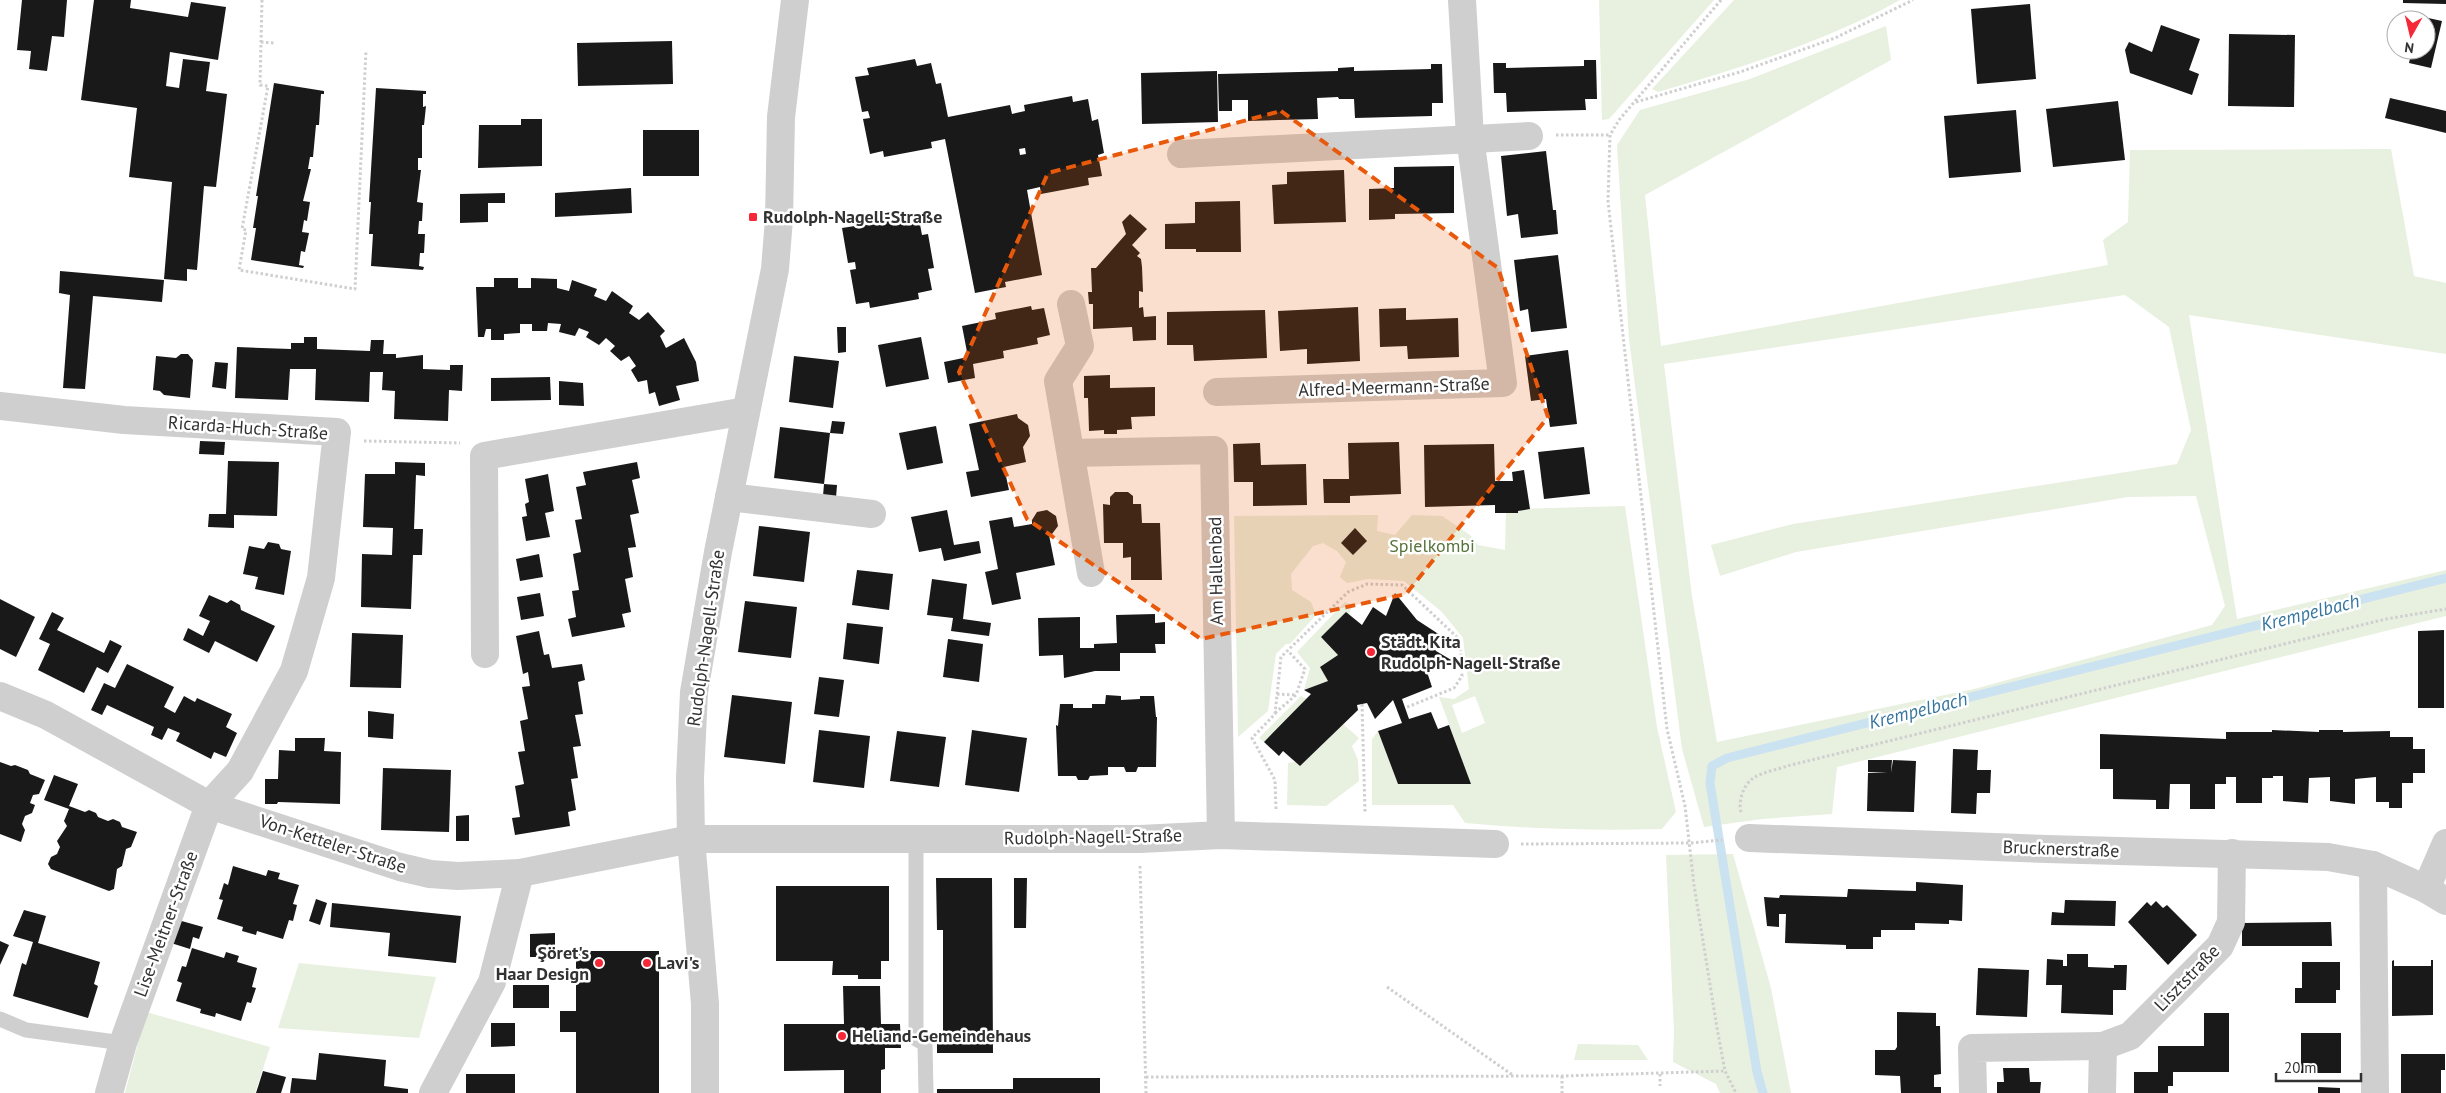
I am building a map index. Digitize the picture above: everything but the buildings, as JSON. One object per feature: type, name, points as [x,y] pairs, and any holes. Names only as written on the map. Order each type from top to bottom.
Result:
[{"type":"street","name":"Rudolph-Nagell-Straße","points":[[705,1093],[705,1004],[691,839],[690,778],[694,692],[729,497],[775,269],[780,219],[781,117],[795,0]]},
{"type":"street","name":"Alfred-Meermann-Straße","points":[[1217,392],[1503,384],[1470,137],[1462,0]]},
{"type":"street","points":[[1181,154],[1470,137],[1530,136]]},
{"type":"street","points":[[1071,304],[1080,346],[1058,381],[1091,573]]},
{"type":"street","name":"Ricarda-Huch-Straße","points":[[0,406],[124,420],[337,432],[321,578],[294,670],[240,771],[209,805]]},
{"type":"street","points":[[485,654],[484,456],[746,411]]},
{"type":"street","name":"Am Hallenbad","points":[[1071,453],[1214,450],[1221,835]]},
{"type":"street","points":[[729,497],[872,514]]},
{"type":"street","name":"Von-Ketteler-Straße","points":[[0,696],[46,715],[209,805],[400,867],[423,872],[458,876],[520,873],[691,839]]},
{"type":"street","name":"Lise-Meitner-Straße","points":[[109,1093],[123,1043],[209,805]]},
{"type":"street","name":"Rudolph-Nagell-Straße","points":[[691,839],[1140,839],[1221,835],[1496,844]]},
{"type":"street","name":"Brucknerstraße","points":[[1749,838],[2328,857],[2374,865],[2436,895]]},
{"type":"street","points":[[2436,895],[2446,843]]},
{"type":"street","name":"Lisztstraße","points":[[1973,1093],[1972,1048],[2103,1046],[2130,1036],[2220,946],[2231,922],[2232,853]]},
{"type":"street","points":[[2374,865],[2375,1093]]},
{"type":"street","points":[[433,1093],[492,982],[520,873]]},
{"type":"street","points":[[2102,1093],[2103,1046]]},
{"type":"lane","points":[[916,838],[916,1039],[925,1044],[926,1093]]},
{"type":"lane","points":[[0,1019],[26,1030],[123,1043]]},
{"type":"path","points":[[262,0],[260,84],[268,86],[242,229],[246,230],[239,270],[355,289],[366,50]]},
{"type":"path","points":[[1721,0],[1636,103],[1619,120],[1610,135],[1608,201],[1667,729],[1686,806],[1694,885],[1725,1071],[1736,1093]]},
{"type":"path","points":[[1636,103],[1740,72],[1835,38],[1913,0]]},
{"type":"path","points":[[261,42],[274,43]]},
{"type":"path","points":[[1530,136],[1610,135]]},
{"type":"path","points":[[337,432],[364,441],[465,443],[484,456]]},
{"type":"path","points":[[1275,714],[1281,657],[1348,592],[1367,584],[1402,585],[1460,640],[1462,676],[1454,688],[1405,708]]},
{"type":"path","points":[[1749,838],[1738,804],[1744,790],[1752,779],[1787,766],[2386,619],[2446,609]]},
{"type":"path","points":[[1276,837],[1275,780],[1252,738],[1296,696],[1305,669],[1288,651]]},
{"type":"path","points":[[1277,694],[1296,696]]},
{"type":"path","points":[[1362,704],[1366,840]]},
{"type":"path","points":[[1140,839],[1146,1093]]},
{"type":"path","points":[[1496,844],[1691,843],[1710,841]]},
{"type":"path","points":[[1387,987],[1514,1076]]},
{"type":"path","points":[[1146,1077],[1562,1076],[1725,1071]]},
{"type":"path","points":[[1660,1074],[1660,1086]]},
{"type":"path","points":[[1562,1076],[1562,1093]]},
{"type":"highlighted area","points":[[1281,111],[1498,268],[1548,417],[1406,594],[1201,639],[1027,519],[959,372],[1048,173]]},
{"type":"green space","points":[[1599,0],[1714,0],[1609,119],[1602,120]]},
{"type":"green space","points":[[1734,0],[1900,0],[1842,29],[1782,53],[1658,92],[1652,89]]},
{"type":"green space","points":[[1886,26],[1891,60],[1645,195],[1661,346],[2108,265],[2103,240],[2128,222],[2130,150],[2391,149],[2414,276],[2446,283],[2446,354],[2189,315],[2237,619],[2446,570],[2446,616],[1837,767],[1832,814],[1762,819],[1704,827],[1682,749],[1629,339],[1617,145],[1640,110],[1750,79]],"holes":[[[2125,295],[2169,327],[2191,430],[2177,464],[1793,524],[1711,545],[1720,576],[1796,552],[2128,497],[2196,496],[2225,606],[2212,625],[1974,689],[1717,742],[1692,596],[1664,364]]]},
{"type":"green space","name":"Spielkombi","points":[[1625,506],[1657,727],[1676,812],[1662,829],[1588,830],[1465,823],[1453,805],[1372,805],[1372,739],[1378,731],[1398,784],[1471,784],[1439,697],[1454,699],[1469,689],[1463,638],[1442,612],[1404,581],[1368,579],[1347,583],[1340,577],[1346,562],[1337,551],[1323,543],[1313,546],[1291,574],[1292,590],[1311,602],[1316,615],[1290,644],[1286,644],[1276,654],[1268,711],[1238,737],[1234,516],[1378,515],[1377,531],[1395,535],[1412,515],[1442,516],[1470,535],[1478,545],[1505,550],[1506,512],[1516,509]],"holes":[[[1475,696],[1485,723],[1462,733],[1452,705]]]},
{"type":"green space","points":[[1345,602],[1352,605],[1349,615],[1345,613],[1321,637],[1338,655],[1320,667],[1328,681],[1304,690],[1310,668],[1297,652]]},
{"type":"green space","points":[[1301,696],[1307,699],[1264,742],[1259,738]]},
{"type":"green space","points":[[1343,724],[1359,738],[1352,746],[1358,760],[1359,781],[1326,806],[1287,805],[1288,763],[1295,762],[1300,766]]},
{"type":"green space","points":[[1733,854],[1771,988],[1791,1093],[1720,1093],[1716,1084],[1673,1062],[1674,1031],[1666,855]]},
{"type":"green space","points":[[299,963],[436,977],[419,1038],[278,1028]]},
{"type":"green space","points":[[146,1012],[270,1047],[255,1093],[125,1093]]},
{"type":"green space","points":[[1578,1044],[1638,1045],[1648,1060],[1574,1060]]},
{"type":"waterway","name":"Krempelbach","points":[[1763,1093],[1757,1072],[1710,783],[1712,766],[1727,758],[2446,578]]},
{"type":"place","name":"Rudolph-Nagell-Straße","points":[[753,217]]},
{"type":"place","name":"Städt. Kita Rudolph-Nagell-Straße","points":[[1371,652]]},
{"type":"place","name":"Şöret's Haar Design","points":[[599,963]]},
{"type":"place","name":"Lavi's","points":[[647,963]]},
{"type":"place","name":"Heliand-Gemeindehaus","points":[[842,1036]]}]
